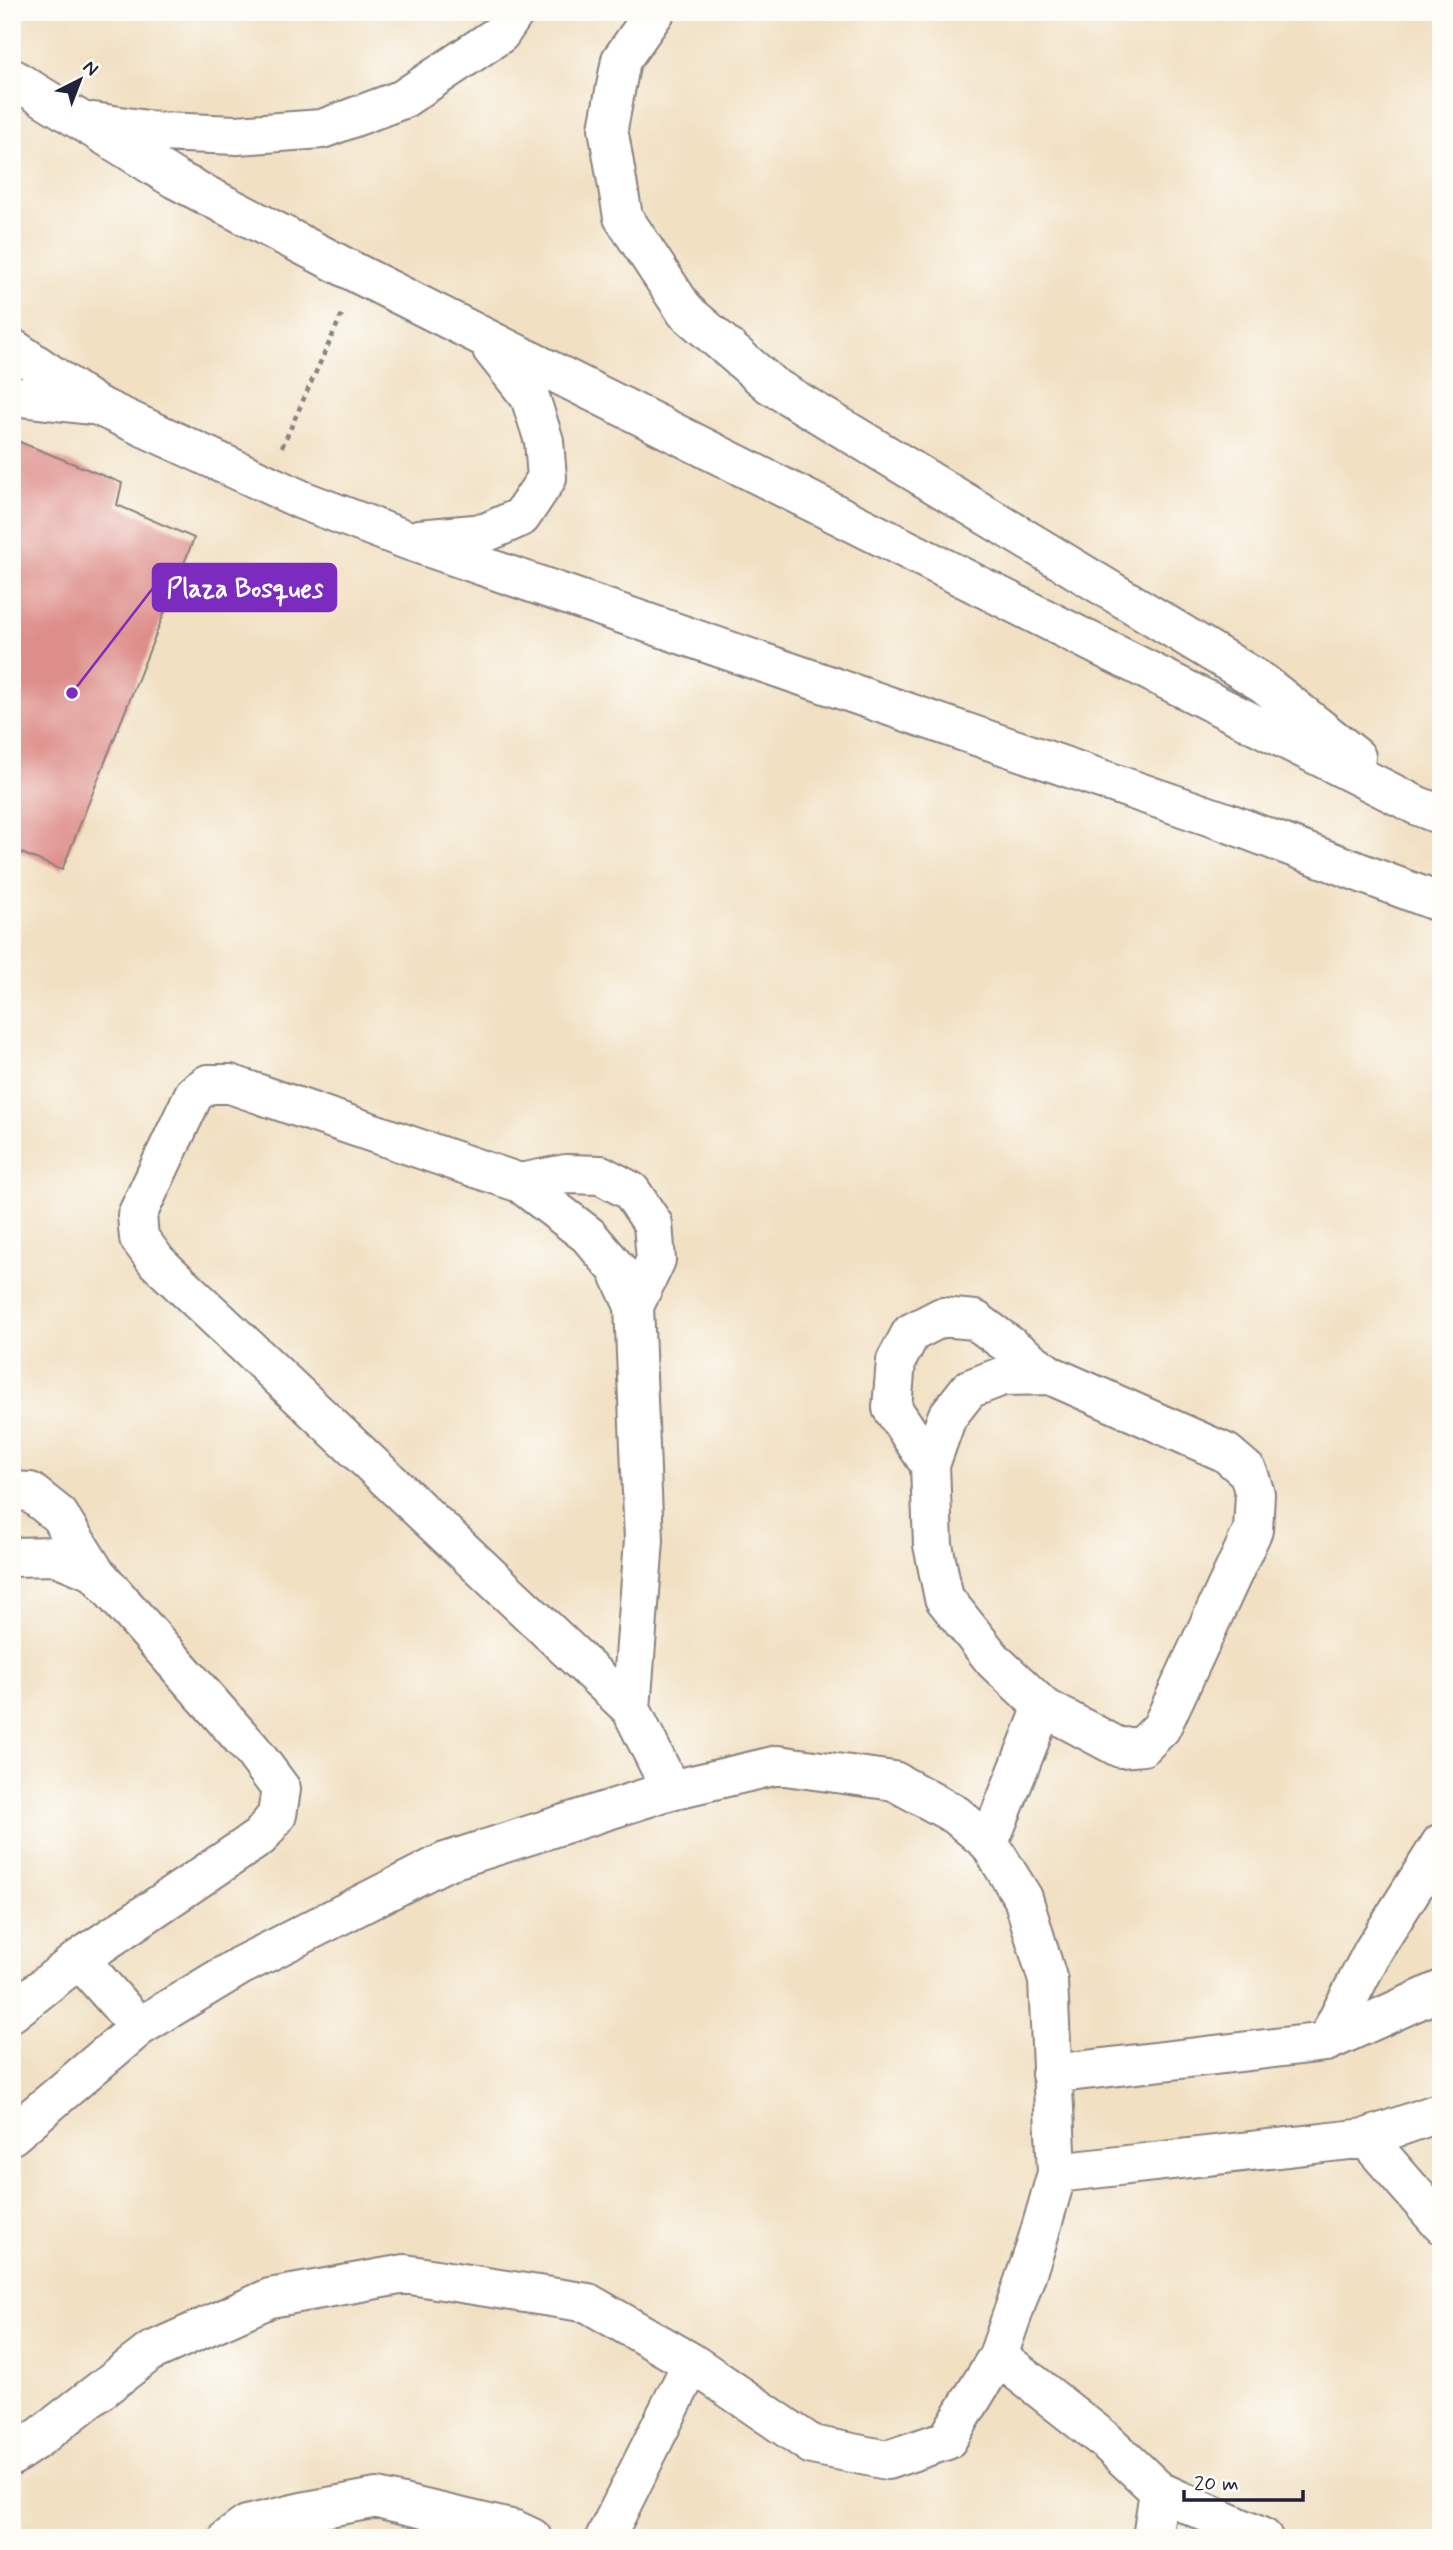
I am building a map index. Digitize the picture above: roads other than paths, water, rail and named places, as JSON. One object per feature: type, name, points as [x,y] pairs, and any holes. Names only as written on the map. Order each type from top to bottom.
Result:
[{"type":"street","points":[[77,119],[160,132],[237,135],[322,129],[403,99],[500,34],[515,12]]},
{"type":"street","points":[[655,12],[621,60],[608,128],[623,217],[685,311],[771,384],[1263,683],[1429,811]]},
{"type":"street","points":[[12,78],[175,179],[359,275],[1429,811]]},
{"type":"street","points":[[407,540],[485,533],[521,517],[548,478],[544,441],[530,397],[485,339]]},
{"type":"street","points":[[12,348],[96,405],[302,500],[407,540],[1226,822],[1441,903]]},
{"type":"street","points":[[12,396],[96,405]]},
{"type":"street","points":[[631,1709],[644,1540],[634,1306],[617,1269],[588,1235],[520,1183],[230,1084],[208,1084],[194,1094],[137,1215],[139,1238],[167,1271],[631,1709],[671,1790]]},
{"type":"street","points":[[520,1183],[566,1174],[601,1175],[631,1191],[653,1224],[656,1260],[634,1306]]},
{"type":"street","points":[[930,1465],[892,1408],[896,1361],[911,1333],[942,1317],[975,1320],[1050,1375],[1226,1453],[1248,1472],[1255,1494],[1253,1530],[1161,1728],[1143,1746],[1120,1748],[1043,1707],[994,1661],[944,1598],[933,1545],[930,1465],[947,1417],[970,1390],[1003,1376],[1050,1375]]},
{"type":"street","points":[[12,1491],[30,1492],[59,1515],[95,1572],[253,1750],[281,1789],[277,1815],[260,1837],[79,1959],[12,2012]]},
{"type":"street","points":[[12,1557],[56,1556],[95,1572]]},
{"type":"street","points":[[989,1843],[1043,1707]]},
{"type":"street","points":[[12,2135],[139,2027],[240,1966],[445,1862],[671,1790],[778,1765],[894,1781],[956,1815],[989,1843],[1023,1898],[1048,1981],[1058,2173],[998,2356],[947,2440],[887,2460],[812,2445],[692,2363],[588,2303],[405,2274],[270,2298],[150,2352],[12,2456]]},
{"type":"street","points":[[1326,2042],[1373,1951],[1441,1843]]},
{"type":"street","points":[[79,1959],[139,2027]]},
{"type":"street","points":[[1051,2074],[1326,2042],[1441,1990]]},
{"type":"street","points":[[1058,2173],[1366,2138],[1441,2112]]},
{"type":"street","points":[[1366,2138],[1441,2224]]},
{"type":"street","points":[[998,2356],[1106,2441],[1158,2491],[1263,2538]]},
{"type":"street","points":[[605,2538],[692,2363]]},
{"type":"street","points":[[1152,2538],[1158,2491]]},
{"type":"street","points":[[229,2538],[247,2525],[295,2525],[377,2498],[515,2530],[532,2538]]},
{"type":"place","name":"Plaza Bosques","points":[[72,693]]}]
